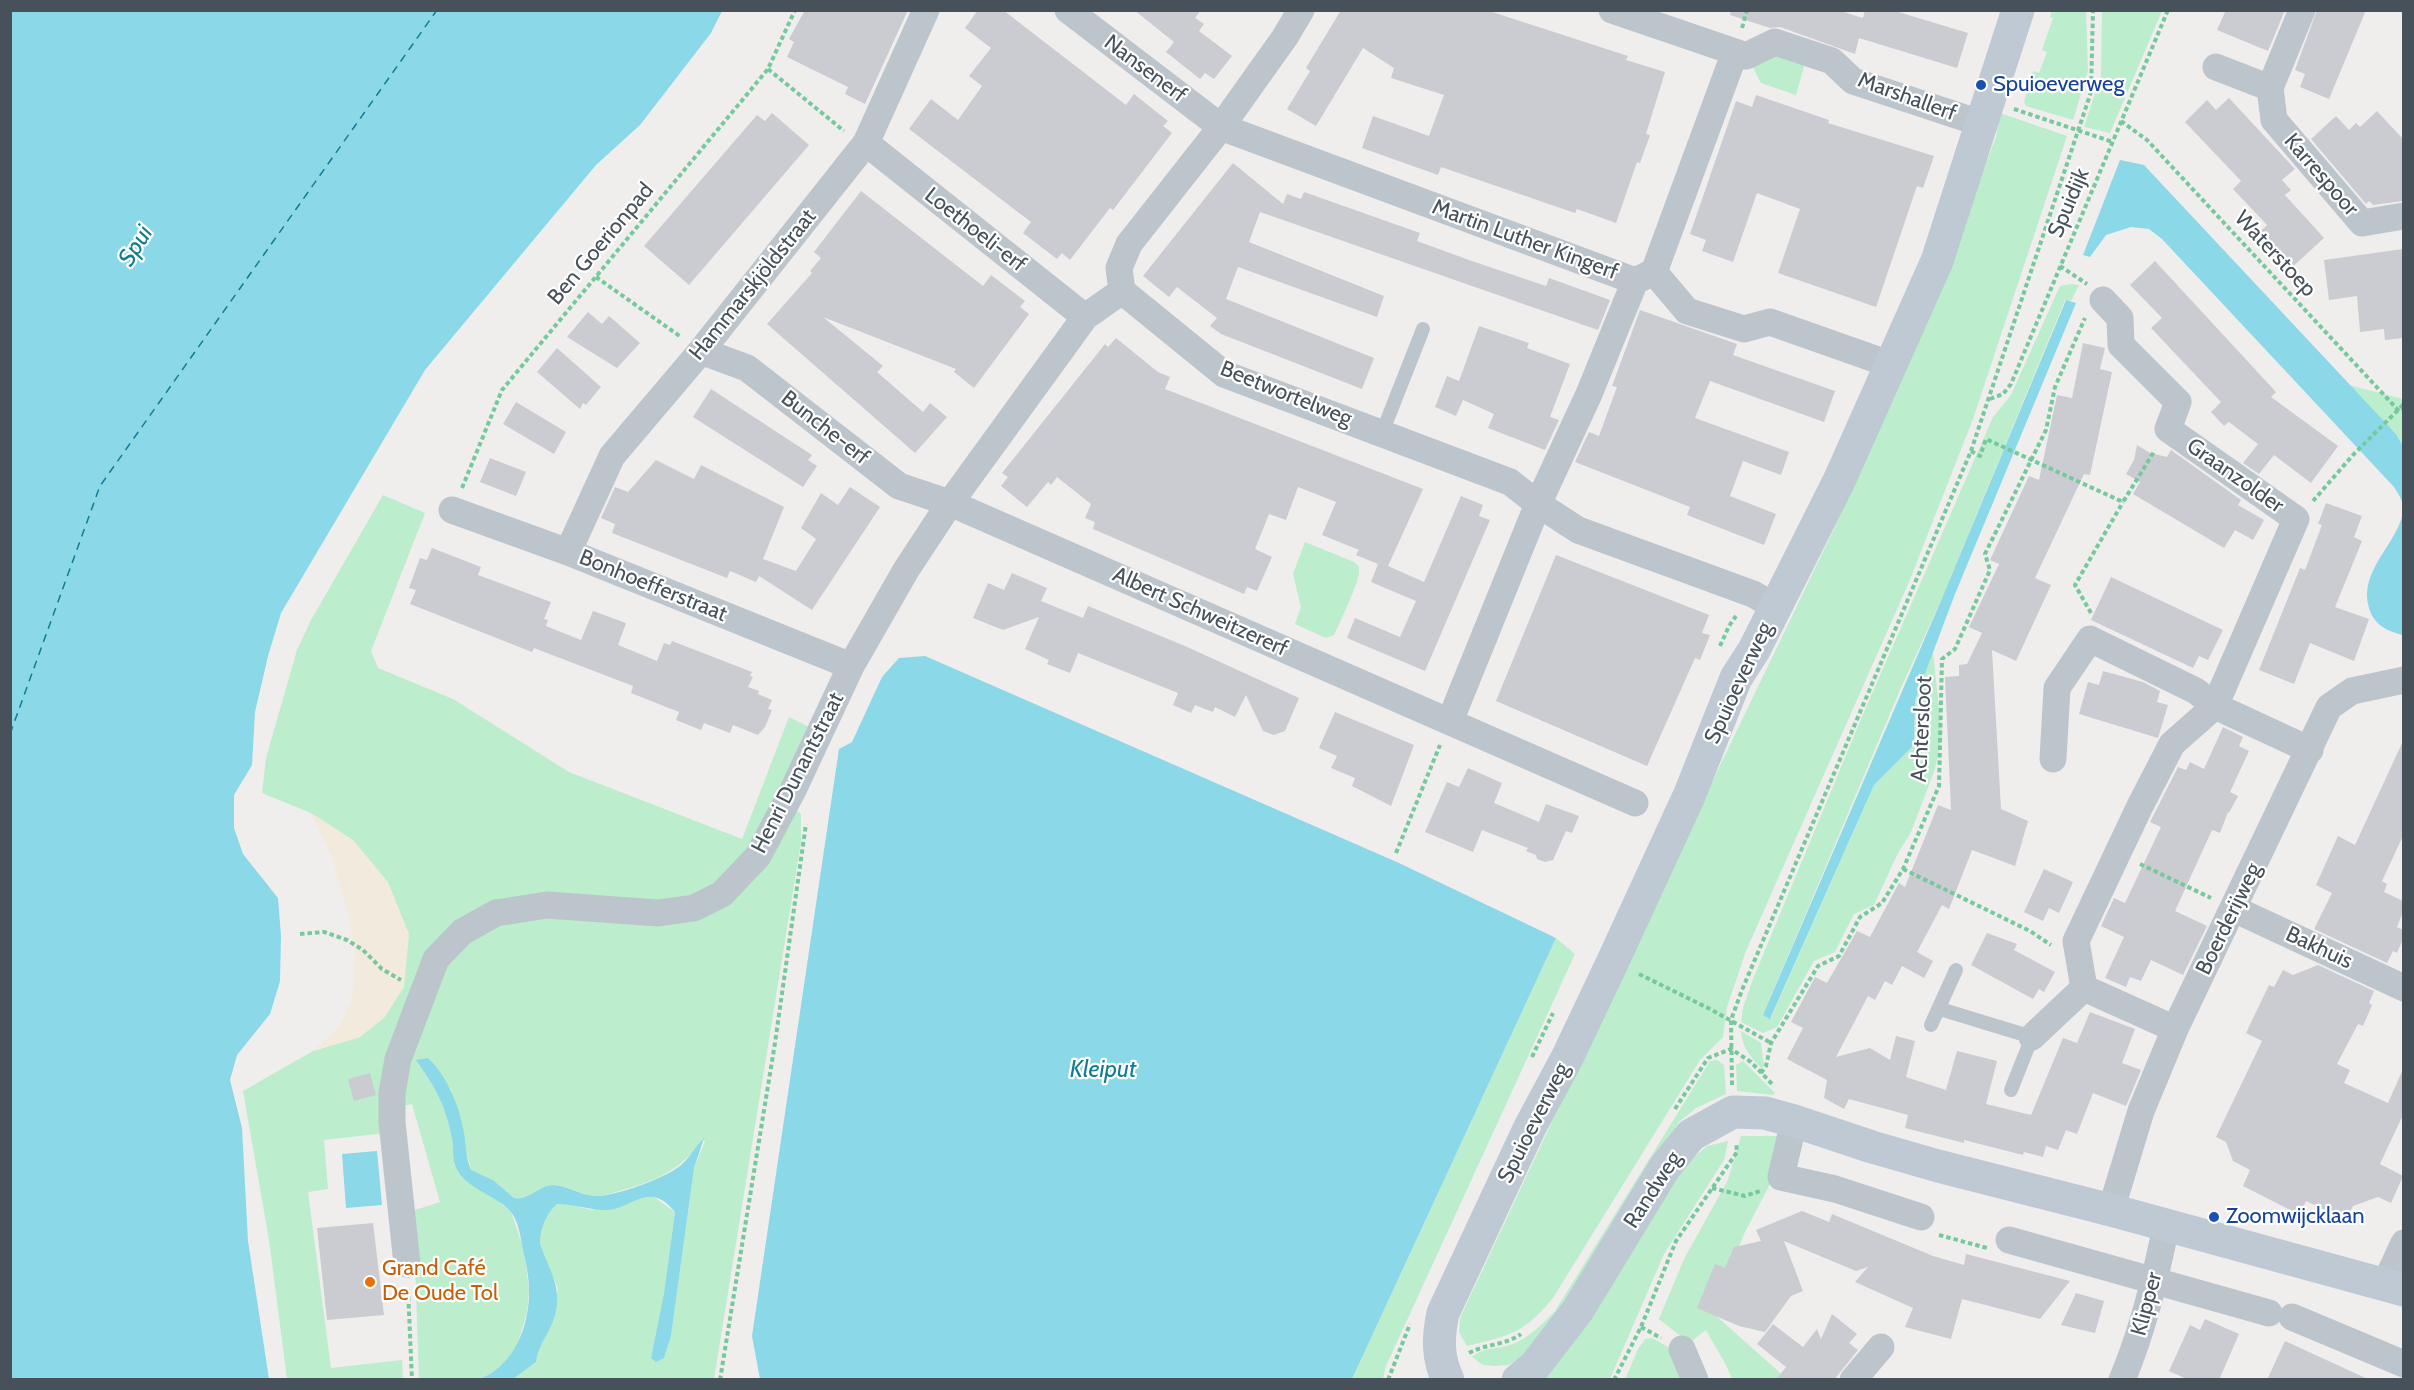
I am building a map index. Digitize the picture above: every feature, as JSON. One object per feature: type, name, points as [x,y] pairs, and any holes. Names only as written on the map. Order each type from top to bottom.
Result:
[{"type":"street","name":"Hammarskjöldstraat","points":[[568,552],[612,456],[701,351],[866,143],[926,10]]},
{"type":"street","name":"Nansenerf","points":[[1068,10],[1221,127]]},
{"type":"street","points":[[1122,291],[1119,268],[1129,244],[1221,127],[1285,37],[1301,10]]},
{"type":"street","points":[[1450,721],[1538,504],[1645,277],[1735,52],[1611,10]]},
{"type":"street","name":"Spuioeverweg","points":[[1445,1374],[1438,1338],[1443,1313],[1530,1127],[1567,1058],[1613,961],[1689,796],[1736,678],[1754,650],[1774,606],[1839,481],[1892,365],[1937,261],[2018,10]]},
{"type":"street","name":"Karrespoor","points":[[2302,10],[2270,88],[2274,120],[2362,223],[2403,216]]},
{"type":"street","name":"Marshallerf","points":[[1735,52],[1746,56],[1775,42],[1832,61],[1853,81],[1983,124]]},
{"type":"street","points":[[2216,67],[2270,88]]},
{"type":"street","name":"Martin Luther Kingerf","points":[[1221,127],[1645,277]]},
{"type":"street","name":"Loethoeli-erf","points":[[866,143],[1085,317]]},
{"type":"street","points":[[1645,277],[1686,311],[1744,329],[1770,322],[1892,365]]},
{"type":"street","name":"Henri Dunantstraat","points":[[407,1264],[392,1122],[392,1093],[398,1059],[436,959],[462,932],[496,913],[547,904],[658,913],[694,908],[722,894],[758,856],[793,790],[851,666],[906,570],[950,503],[1085,317],[1122,291]]},
{"type":"street","name":"Beetwortelweg","points":[[1122,291],[1224,374],[1510,482],[1538,504],[1578,530],[1753,594],[1774,606]]},
{"type":"street","name":"Graanzolder","points":[[2082,976],[2076,941],[2117,853],[2172,744],[2215,706],[2296,519],[2168,429],[2178,402],[2121,345],[2120,318],[2096,304]]},
{"type":"street","name":"Bunche-erf","points":[[701,351],[747,368],[899,486],[950,503]]},
{"type":"street","name":"Albert Schweitzererf","points":[[950,503],[1635,803]]},
{"type":"street","name":"Bonhoefferstraat","points":[[452,510],[568,552],[851,666]]},
{"type":"street","points":[[2053,759],[2057,688],[2090,639],[2196,691],[2215,706],[2310,750]]},
{"type":"street","name":"Boerderijweg","points":[[2111,1210],[2141,1111],[2175,1029],[2329,707],[2352,691],[2403,680]]},
{"type":"street","name":"Bakhuis","points":[[2234,909],[2403,988]]},
{"type":"street","points":[[2032,1037],[2082,976],[2175,1029]]},
{"type":"street","points":[[1733,1112],[1765,1113],[1794,1120],[1916,1160],[2394,1287],[2403,1243]]},
{"type":"street","name":"Randweg","points":[[1518,1380],[1535,1366],[1558,1339],[1665,1167],[1691,1135],[1733,1112]]},
{"type":"street","points":[[1794,1120],[1780,1177],[1836,1189],[1921,1217]]},
{"type":"street","name":"Klipper","points":[[2122,1380],[2135,1348],[2155,1280],[2166,1227]]},
{"type":"street","points":[[2009,1240],[2280,1315],[2403,1364]]},
{"type":"street","points":[[1853,1380],[1881,1347]]},
{"type":"street","points":[[1682,1349],[1695,1380]]},
{"type":"lane","points":[[1382,433],[1423,329]]},
{"type":"lane","points":[[1931,1025],[1956,970]]},
{"type":"lane","points":[[1940,1009],[2032,1037],[2011,1090]]},
{"type":"path","name":"Ben Goerionpad","points":[[452,510],[502,390],[768,69],[795,10]]},
{"type":"path","name":"Achtersloot","points":[[1733,1112],[1731,1020],[1971,451],[1990,399],[2091,92],[2093,10]]},
{"type":"path","name":"Spuidijk","points":[[1990,399],[2003,394],[2011,384],[2168,10]]},
{"type":"path","points":[[768,69],[848,135],[866,143]]},
{"type":"path","points":[[2032,115],[2113,142]]},
{"type":"path","name":"Waterstoep","points":[[2121,121],[2146,140],[2401,410]]},
{"type":"path","points":[[596,277],[701,351]]},
{"type":"path","name":"Achtersloot","points":[[1761,1073],[1766,1066],[1771,1043],[1818,966],[1839,956],[1860,917],[1882,903],[1903,869],[1939,786],[1941,659],[1955,649],[1990,570],[1985,554],[2029,459],[2046,430],[2055,387],[2096,304]]},
{"type":"path","points":[[2296,519],[2353,455],[2401,410],[2403,404]]},
{"type":"path","points":[[2090,639],[2095,621],[2075,585],[2168,429]]},
{"type":"path","points":[[1971,451],[1980,456],[1986,439],[2123,502]]},
{"type":"path","points":[[1396,853],[1450,721]]},
{"type":"path","points":[[720,1380],[773,1054],[806,826],[803,809],[793,790]]},
{"type":"path","points":[[2117,853],[2234,909]]},
{"type":"path","points":[[1903,869],[2030,931],[2082,976]]},
{"type":"path","points":[[300,934],[324,932],[347,940],[363,950],[382,969],[425,989]]},
{"type":"path","points":[[1658,983],[1771,1043]]},
{"type":"path","points":[[1674,1112],[1708,1058],[1731,1049]]},
{"type":"path","points":[[1614,1380],[1641,1327],[1676,1241],[1737,1152],[1733,1112]]},
{"type":"path","points":[[1712,1188],[1745,1196],[1758,1192],[1780,1177]]},
{"type":"path","points":[[1921,1217],[1931,1233],[1990,1249],[2009,1240]]},
{"type":"path","points":[[407,1264],[412,1380]]},
{"type":"path","points":[[1445,1374],[1477,1348],[1515,1338],[1523,1333]]},
{"type":"green space","points":[[2052,11],[2086,11],[2088,71],[2073,120],[2026,106],[2024,102],[2033,71],[2039,73],[2047,52],[2042,50],[2053,18],[2050,17]]},
{"type":"green space","points":[[2102,11],[2162,11],[2110,133],[2084,127],[2101,75]]},
{"type":"green space","points":[[1772,47],[1807,56],[1796,95],[1761,83],[1749,60]]},
{"type":"green space","points":[[2000,113],[2067,136],[1973,419],[1909,582],[1746,951],[1727,1007],[1723,1037],[1700,1060],[1553,1298],[1524,1326],[1495,1339],[1467,1346],[1459,1332],[1460,1318],[1686,836],[1835,527],[1934,297],[1996,137]]},
{"type":"green space","points":[[2079,285],[2071,301],[2065,300],[1943,596],[1900,690],[1763,1015],[1771,1018],[1874,785],[1914,745],[1915,700],[1933,652],[1942,735],[1935,769],[1911,832],[1897,855],[1874,905],[1854,914],[1835,952],[1814,961],[1777,1027],[1763,1033],[1741,1022],[1743,1008],[1753,979],[1864,712],[1993,417],[2011,395],[2060,286]]},
{"type":"green space","points":[[2349,385],[2403,399],[2403,446],[2396,434]]},
{"type":"green space","points":[[383,495],[425,513],[371,651],[378,668],[453,699],[569,772],[742,839],[789,717],[811,728],[740,868],[690,901],[459,925],[386,1133],[324,1140],[328,1189],[308,1192],[331,1368],[402,1360],[403,1379],[287,1379],[269,1240],[243,1091],[313,1051],[360,1037],[354,841],[311,813],[262,793],[266,758],[297,650],[311,620]]},
{"type":"green space","points":[[1305,542],[1354,562],[1359,567],[1357,582],[1334,635],[1326,638],[1295,624],[1301,607],[1293,574]]},
{"type":"green space","points":[[796,810],[801,814],[801,842],[714,1379],[513,1379],[536,1362],[537,1348],[544,1340],[558,1289],[540,1244],[544,1222],[557,1204],[592,1210],[645,1196],[654,1197],[675,1212],[664,1293],[651,1358],[664,1358],[671,1336],[694,1168],[705,1141],[702,1139],[678,1166],[668,1172],[623,1190],[596,1196],[552,1185],[524,1197],[514,1198],[493,1180],[471,1170],[451,1090],[428,1058],[417,1061],[439,1097],[449,1122],[454,1164],[511,1212],[522,1244],[529,1290],[527,1313],[517,1346],[504,1365],[483,1378],[419,1379],[415,1263],[409,1212],[440,1202],[412,1104],[399,1107],[399,1093],[451,948],[522,914],[691,916]]},
{"type":"green space","points":[[1556,938],[1575,954],[1386,1366],[1383,1379],[1352,1379]]},
{"type":"green space","points":[[1741,1031],[1761,1043],[1764,1066],[1762,1069],[1745,1047]]},
{"type":"green space","points":[[1717,1060],[1724,1065],[1726,1094],[1696,1108],[1679,1122],[1574,1292],[1524,1357],[1508,1365],[1495,1366],[1483,1365],[1472,1357],[1481,1351],[1508,1346],[1525,1338],[1555,1311],[1710,1061]]},
{"type":"green space","points":[[1743,1061],[1775,1093],[1773,1095],[1737,1091],[1736,1065]]},
{"type":"green space","points":[[1741,1136],[1778,1136],[1770,1184],[1744,1234],[1713,1313],[1787,1379],[1732,1379],[1706,1330],[1689,1343],[1659,1319],[1684,1259],[1728,1180]]},
{"type":"green space","points":[[1728,1141],[1724,1160],[1664,1254],[1610,1379],[1532,1380],[1684,1166],[1707,1146]]},
{"type":"green space","points":[[1652,1338],[1673,1350],[1688,1380],[1625,1380],[1638,1349],[1645,1339]]},
{"type":"sand","points":[[311,813],[354,841],[388,882],[409,934],[404,987],[384,1018],[360,1037],[313,1051],[339,1028],[353,995],[355,954],[348,914],[332,858]]},
{"type":"water","name":"Spui","points":[[13,10],[722,11],[711,33],[640,125],[596,165],[425,370],[281,613],[255,712],[252,765],[234,795],[234,828],[243,854],[278,898],[281,936],[280,981],[270,1014],[237,1055],[230,1080],[242,1128],[248,1241],[269,1379],[11,1379],[10,13]]},
{"type":"water","points":[[2120,160],[2144,165],[2396,434],[2403,446],[2403,505],[2394,487],[2162,239],[2149,229],[2131,227],[2106,235],[2090,257],[2083,255]]},
{"type":"water","points":[[2066,300],[2076,303],[1955,594],[1915,700],[1914,745],[1874,785],[1770,1019],[1763,1015],[1943,596]]},
{"type":"water","points":[[2403,513],[2403,635],[2387,629],[2374,619],[2367,595],[2373,570],[2393,537]]},
{"type":"water","name":"Kleiput","points":[[925,656],[1399,863],[1556,938],[1352,1379],[760,1379],[752,1336],[839,749],[852,742],[882,677],[899,658]]},
{"type":"water","points":[[428,1058],[447,1083],[456,1102],[471,1170],[493,1180],[514,1198],[524,1197],[552,1185],[597,1196],[628,1190],[673,1171],[687,1159],[704,1138],[694,1168],[671,1336],[664,1358],[656,1362],[651,1358],[664,1293],[675,1212],[665,1202],[648,1197],[615,1209],[605,1210],[557,1204],[544,1222],[540,1244],[556,1285],[557,1305],[555,1316],[536,1362],[513,1379],[479,1379],[502,1365],[523,1330],[529,1303],[527,1270],[519,1229],[513,1214],[504,1205],[465,1180],[455,1165],[452,1138],[443,1106],[416,1060]]},
{"type":"water","points":[[377,1151],[382,1205],[346,1208],[342,1154]]},
{"type":"building","points":[[805,10],[908,10],[865,104],[845,94],[848,87],[787,57],[794,42],[789,39]]},
{"type":"building","points":[[978,10],[1003,10],[1126,105],[1134,94],[1168,121],[1163,126],[1172,133],[1113,210],[1110,208],[1070,260],[1062,253],[1057,259],[1023,233],[1031,222],[909,129],[931,99],[958,120],[982,86],[969,76],[991,48],[965,28]]},
{"type":"building","points":[[1134,10],[1201,10],[1195,18],[1204,24],[1199,31],[1232,56],[1214,79],[1205,73],[1200,79],[1166,52],[1174,42]]},
{"type":"building","points":[[1341,10],[1486,10],[1628,56],[1626,60],[1665,72],[1646,134],[1650,135],[1640,163],[1637,162],[1616,223],[1577,209],[1575,213],[1441,167],[1438,175],[1362,148],[1373,116],[1429,136],[1444,95],[1391,78],[1394,68],[1363,48],[1316,126],[1287,109],[1310,71],[1306,68]]},
{"type":"building","points":[[1731,10],[1837,10],[1863,18],[1865,10],[1892,10],[1968,33],[1957,68],[1859,38],[1855,54],[1780,27],[1770,28],[1730,15]]},
{"type":"building","points":[[2226,10],[2285,10],[2268,51],[2217,30]]},
{"type":"building","points":[[2317,10],[2366,10],[2329,99],[2300,87],[2305,74],[2295,70]]},
{"type":"building","points":[[1756,95],[1829,120],[1828,123],[1934,156],[1923,188],[1917,186],[1876,307],[1778,273],[1800,209],[1757,193],[1733,262],[1702,251],[1706,240],[1690,234],[1736,101],[1752,107]]},
{"type":"building","points":[[2229,98],[2295,169],[2282,180],[2291,190],[2285,195],[2324,238],[2287,272],[2262,245],[2267,241],[2259,233],[2267,225],[2233,189],[2241,181],[2185,122],[2207,100],[2216,110]]},
{"type":"building","points":[[2377,111],[2403,139],[2403,201],[2373,205],[2369,201],[2366,204],[2311,139],[2336,116],[2349,130],[2356,123],[2360,127]]},
{"type":"building","points":[[772,113],[809,145],[689,285],[644,246],[757,115],[765,121]]},
{"type":"building","points":[[1233,163],[1283,204],[1287,194],[1301,199],[1304,192],[1420,233],[1417,241],[1469,260],[1546,286],[1549,278],[1610,300],[1598,330],[1260,212],[1249,242],[1384,296],[1377,317],[1238,267],[1226,299],[1374,358],[1362,389],[1221,334],[1210,326],[1217,318],[1177,287],[1169,297],[1143,276]]},
{"type":"building","points":[[861,191],[983,286],[991,275],[1025,301],[1020,307],[1029,314],[974,388],[954,372],[956,369],[823,317],[883,366],[877,372],[923,412],[930,403],[947,417],[915,453],[767,324],[812,273],[810,271],[821,258],[814,252]]},
{"type":"building","points":[[2403,249],[2403,338],[2385,340],[2384,329],[2360,332],[2357,296],[2329,300],[2324,260]]},
{"type":"building","points":[[2155,261],[2276,392],[2271,397],[2338,446],[2311,483],[2274,455],[2259,474],[2243,463],[2258,444],[2229,422],[2224,426],[2211,412],[2221,402],[2151,328],[2162,318],[2130,285]]},
{"type":"building","points":[[1640,310],[1737,344],[1733,355],[1835,391],[1824,422],[1710,381],[1695,418],[1789,452],[1781,475],[1743,461],[1730,496],[1776,514],[1764,545],[1687,515],[1690,507],[1575,462],[1589,432],[1599,436],[1617,387],[1612,386]]},
{"type":"building","points":[[588,312],[602,324],[609,316],[640,343],[617,368],[567,337]]},
{"type":"building","points":[[1479,326],[1529,343],[1527,348],[1570,364],[1550,417],[1559,420],[1545,450],[1488,428],[1494,414],[1463,400],[1456,416],[1435,407],[1447,376],[1459,381]]},
{"type":"building","points":[[1116,338],[1158,372],[1170,377],[1165,389],[1423,489],[1388,566],[1424,582],[1461,496],[1483,505],[1479,516],[1490,520],[1425,671],[1347,638],[1355,618],[1400,637],[1416,601],[1371,582],[1378,564],[1356,555],[1359,550],[1322,535],[1336,502],[1298,487],[1286,520],[1269,514],[1255,549],[1272,557],[1257,591],[1247,587],[1244,594],[1093,529],[1095,522],[1085,518],[1091,504],[1057,477],[1051,485],[1048,482],[1027,507],[1001,486],[1008,477],[1002,473],[1105,344],[1108,347]]},
{"type":"building","points":[[2083,343],[2105,348],[2100,369],[2112,372],[2090,475],[2084,474],[2035,578],[2051,585],[2016,661],[1992,650],[2001,809],[2028,821],[2015,866],[1972,850],[1949,909],[1942,905],[1917,952],[1933,961],[1924,978],[1902,966],[1892,985],[1885,981],[1875,1000],[1868,996],[1836,1057],[1870,1048],[1890,1060],[1896,1036],[1915,1041],[1906,1077],[1946,1090],[1957,1051],[1997,1061],[1986,1104],[2031,1115],[2063,1038],[2077,1043],[2090,1012],[2135,1029],[2122,1063],[2141,1070],[2126,1106],[2093,1093],[2077,1134],[2066,1130],[2058,1150],[2046,1146],[2043,1157],[2024,1152],[2023,1155],[1964,1140],[1964,1143],[1905,1128],[1908,1115],[1849,1099],[1844,1109],[1824,1098],[1827,1080],[1787,1059],[1803,1028],[1791,1022],[1815,977],[1827,983],[1857,931],[1870,937],[1899,883],[1905,887],[1938,805],[1951,810],[1945,677],[1959,676],[1959,665],[1967,664],[1982,633],[1969,627],[1999,564],[1990,560],[2029,476],[2039,480],[2057,395],[2072,398]]},
{"type":"building","points":[[557,348],[601,387],[586,405],[583,403],[580,409],[537,372]]},
{"type":"building","points":[[711,389],[812,455],[808,460],[817,466],[803,487],[693,417]]},
{"type":"building","points":[[516,402],[566,432],[554,454],[503,424]]},
{"type":"building","points":[[2137,445],[2150,453],[2167,457],[2171,450],[2241,500],[2238,505],[2264,520],[2253,540],[2235,530],[2224,548],[2133,494],[2140,482],[2126,474],[2134,460]]},
{"type":"building","points":[[490,458],[526,472],[516,496],[480,482]]},
{"type":"building","points":[[656,460],[694,479],[701,465],[784,507],[763,559],[796,571],[816,539],[801,528],[821,493],[838,505],[850,487],[880,507],[812,610],[759,576],[756,582],[730,571],[727,578],[612,533],[615,524],[601,518],[615,487],[628,492]]},
{"type":"building","points":[[2326,503],[2362,516],[2354,537],[2362,541],[2335,607],[2369,619],[2354,661],[2310,643],[2294,684],[2259,670],[2300,568],[2305,570],[2322,525],[2318,524]]},
{"type":"building","points":[[432,548],[481,567],[478,575],[551,602],[544,619],[548,620],[546,626],[581,640],[593,611],[626,623],[618,645],[657,661],[664,643],[670,645],[672,641],[752,672],[750,676],[753,677],[748,687],[772,700],[768,709],[772,710],[765,727],[758,735],[733,725],[730,733],[704,723],[701,730],[676,720],[679,712],[631,693],[633,686],[534,648],[532,652],[410,604],[416,590],[409,588],[420,558],[427,560]]},
{"type":"building","points":[[1556,555],[1709,615],[1702,633],[1710,635],[1700,660],[1695,658],[1647,766],[1496,701]]},
{"type":"building","points":[[1012,573],[1047,588],[1041,601],[1083,618],[1088,606],[1185,646],[1299,698],[1285,731],[1274,735],[1263,731],[1246,695],[1235,717],[1215,707],[1213,712],[1195,705],[1191,713],[1173,705],[1178,693],[1078,653],[1070,673],[1047,664],[1049,660],[1025,649],[1039,617],[1003,630],[973,618],[988,583],[1004,590]]},
{"type":"building","points":[[2111,577],[2223,630],[2208,660],[2199,656],[2193,668],[2091,620]]},
{"type":"building","points":[[2103,671],[2143,682],[2160,691],[2157,702],[2168,705],[2158,738],[2079,714],[2088,682],[2099,685]]},
{"type":"building","points":[[1335,712],[1414,745],[1391,806],[1352,786],[1355,778],[1331,768],[1337,756],[1319,748]]},
{"type":"building","points":[[2223,727],[2243,737],[2239,746],[2249,751],[2230,792],[2238,796],[2228,812],[2220,833],[2212,830],[2175,911],[2207,926],[2183,975],[2151,960],[2141,981],[2130,977],[2126,987],[2105,978],[2124,937],[2101,926],[2114,898],[2125,903],[2161,827],[2150,822],[2178,767],[2186,770],[2190,762],[2204,769]]},
{"type":"building","points":[[2403,741],[2403,836],[2382,881],[2387,884],[2384,892],[2403,901],[2403,912],[2397,927],[2403,930],[2403,939],[2397,953],[2393,951],[2387,963],[2314,929],[2332,893],[2316,885],[2338,836],[2355,845]]},
{"type":"building","points":[[1468,768],[1502,783],[1494,803],[1539,822],[1546,804],[1579,816],[1572,833],[1566,831],[1553,860],[1545,862],[1537,859],[1536,855],[1526,851],[1528,848],[1482,830],[1473,852],[1425,832],[1447,782],[1459,787]]},
{"type":"building","points":[[2044,869],[2073,882],[2059,913],[2049,908],[2043,921],[2024,912]]},
{"type":"building","points":[[1987,933],[2017,944],[2014,950],[2055,972],[2044,992],[2039,989],[2033,999],[1971,965]]},
{"type":"building","points":[[2318,965],[2374,991],[2369,1003],[2372,1005],[2363,1026],[2358,1024],[2337,1064],[2350,1070],[2344,1083],[2388,1103],[2403,1069],[2403,1115],[2380,1164],[2403,1176],[2391,1203],[2378,1197],[2353,1206],[2346,1220],[2306,1201],[2300,1215],[2243,1186],[2250,1170],[2233,1161],[2226,1142],[2216,1137],[2262,1041],[2246,1033],[2269,985],[2274,987],[2283,970],[2293,975]]},
{"type":"building","points":[[370,1073],[376,1095],[354,1101],[348,1079]]},
{"type":"building","points":[[1802,1211],[1829,1222],[1832,1214],[1933,1256],[1964,1265],[1966,1254],[2070,1281],[2040,1319],[1962,1299],[1951,1339],[1905,1327],[1913,1308],[1855,1282],[1868,1267],[1856,1271],[1784,1241],[1803,1291],[1791,1296],[1765,1332],[1739,1326],[1697,1308],[1715,1264],[1725,1268],[1734,1247],[1761,1241],[1756,1230]]},
{"type":"building","points":[[373,1223],[384,1315],[327,1320],[317,1228]]},
{"type":"building","points":[[2076,1293],[2104,1301],[2095,1333],[2061,1325]]},
{"type":"building","points":[[1832,1314],[1857,1334],[1849,1343],[1858,1350],[1834,1380],[1776,1380],[1786,1367],[1757,1344],[1773,1324],[1803,1347],[1817,1329],[1821,1339]]},
{"type":"building","points":[[2205,1319],[2239,1334],[2219,1380],[2189,1380],[2169,1371],[2190,1325],[2200,1330]]},
{"type":"building","points":[[2285,1341],[2309,1352],[2370,1380],[2267,1380]]},
{"type":"ferry route","points":[[10,734],[100,486],[437,10]]},
{"type":"place","name":"Spuioeverweg","points":[[1981,85]]},
{"type":"place","name":"Zoomwijcklaan","points":[[2214,1217]]},
{"type":"place","name":"Grand Café De Oude Tol","points":[[370,1282]]}]
